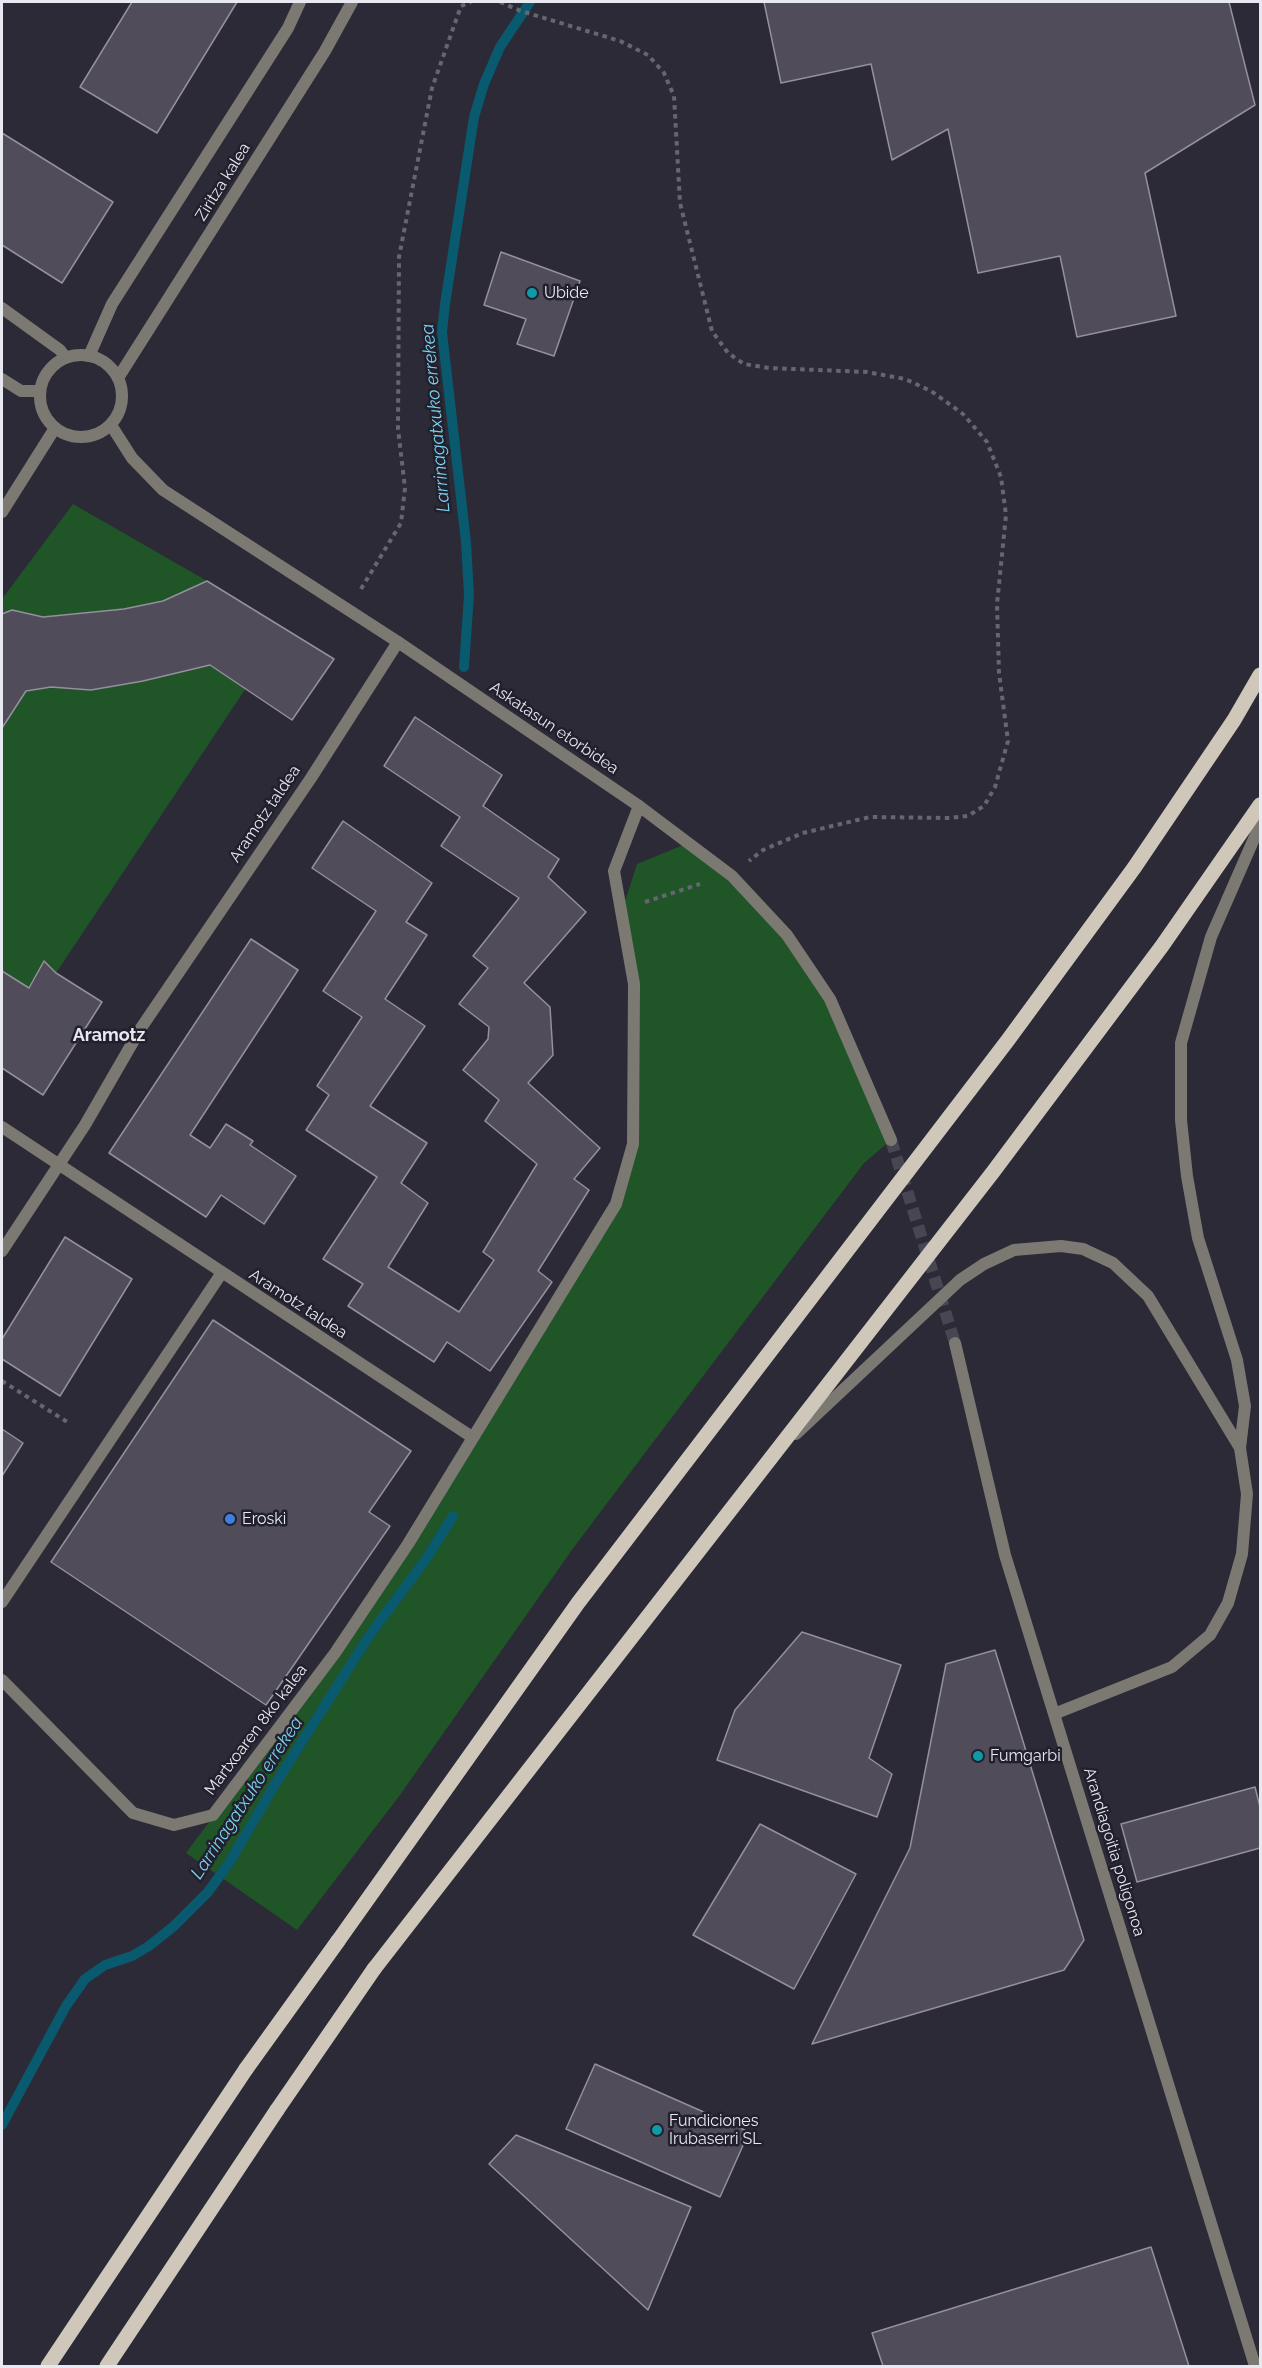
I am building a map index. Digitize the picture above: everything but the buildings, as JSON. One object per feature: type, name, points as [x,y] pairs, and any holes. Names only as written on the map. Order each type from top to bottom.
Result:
[{"type":"main road","points":[[48,2367],[246,2069],[578,1603],[1008,1040],[1134,868],[1234,720],[1260,675]]},
{"type":"main road","points":[[107,2367],[277,2110],[374,1969],[1037,1114],[1162,946],[1260,805]]},
{"type":"street","name":"Ziritza kalea","points":[[90,356],[112,304],[288,28],[300,2]]},
{"type":"street","points":[[337,27],[342,2]]},
{"type":"street","name":"Ziritza kalea","points":[[118,378],[352,2]]},
{"type":"street","points":[[2,308],[60,350],[66,358]]},
{"type":"street","points":[[90,356],[106,363],[118,378],[123,398],[117,417],[101,432],[84,436],[66,434],[56,428],[43,411],[40,391],[49,370],[66,358],[90,356]]},
{"type":"street","points":[[2,379],[21,391],[40,391]]},
{"type":"street","name":"Askatasun etorbidea","points":[[111,425],[132,458],[163,490],[398,642],[639,806],[732,876],[787,935],[830,999],[891,1140]]},
{"type":"street","points":[[2,512],[56,428]]},
{"type":"street","name":"Aramotz taldea","points":[[398,642],[311,777],[141,1028],[85,1125],[58,1165],[472,1437]]},
{"type":"street","points":[[472,1437],[616,1204],[631,1154],[633,1144],[634,984],[614,871],[639,806]]},
{"type":"street","points":[[1054,1714],[1172,1667],[1210,1635],[1228,1603],[1242,1554],[1247,1494],[1240,1448],[1245,1406],[1237,1360],[1198,1238],[1187,1176],[1181,1120],[1181,1043],[1211,937],[1260,825]]},
{"type":"street","points":[[2,1127],[58,1165],[2,1251]]},
{"type":"street","points":[[768,1460],[960,1281],[984,1264],[1014,1250],[1061,1246],[1083,1249],[1113,1263],[1148,1296],[1240,1448]]},
{"type":"street","points":[[2,1602],[221,1274]]},
{"type":"street","name":"Arandiagoitia poligonoa","points":[[955,1343],[1005,1555],[1255,2367]]},
{"type":"street","name":"Martxoaren 8ko kalea","points":[[2,1680],[133,1813],[174,1826],[213,1815],[335,1653],[408,1544],[472,1437]]},
{"type":"path","points":[[367,621],[377,604],[359,592],[401,523],[405,488],[398,429],[399,257],[432,88],[461,6],[471,2]]},
{"type":"path","points":[[500,2],[620,41],[648,55],[664,73],[674,96],[680,203],[712,331],[728,353],[744,364],[768,368],[867,372],[905,379],[931,391],[963,414],[987,442],[1001,477],[1006,515],[997,604],[999,673],[1008,741],[995,787],[984,806],[968,816],[870,817],[803,833],[763,850],[732,876],[686,886],[622,911]]},
{"type":"path","points":[[2,1381],[69,1423]]},
{"type":"green space","points":[[73,504],[207,581],[163,601],[124,609],[43,617],[12,610],[2,614],[2,599]]},
{"type":"green space","points":[[210,665],[246,688],[56,973],[44,962],[29,988],[2,970],[2,728],[26,691],[51,687],[92,690]]},
{"type":"green space","points":[[688,843],[787,935],[830,999],[891,1140],[864,1163],[574,1547],[400,1795],[297,1930],[186,1853],[335,1653],[616,1204],[633,1144],[634,984],[622,911],[637,864]]},
{"type":"waterway","name":"Larrinagatxuko errekea","points":[[464,667],[469,595],[466,542],[442,332],[474,117],[484,84],[500,47],[530,2]]},
{"type":"waterway","name":"Larrinagatxuko errekea","points":[[2,2125],[66,2006],[85,1979],[105,1965],[132,1956],[149,1946],[174,1926],[208,1892],[229,1863],[277,1781],[369,1636],[426,1559],[453,1516]]},
{"type":"tunnel","points":[[891,1140],[955,1343]]},
{"type":"place","name":"Ubide","points":[[532,293]]},
{"type":"place","name":"Eroski","points":[[230,1519]]},
{"type":"place","name":"Fumgarbi","points":[[978,1756]]},
{"type":"place","name":"Fundiciones Irubaserri SL","points":[[657,2130]]},
{"type":"district","name":"Aramotz","points":[[109,1036]]}]
